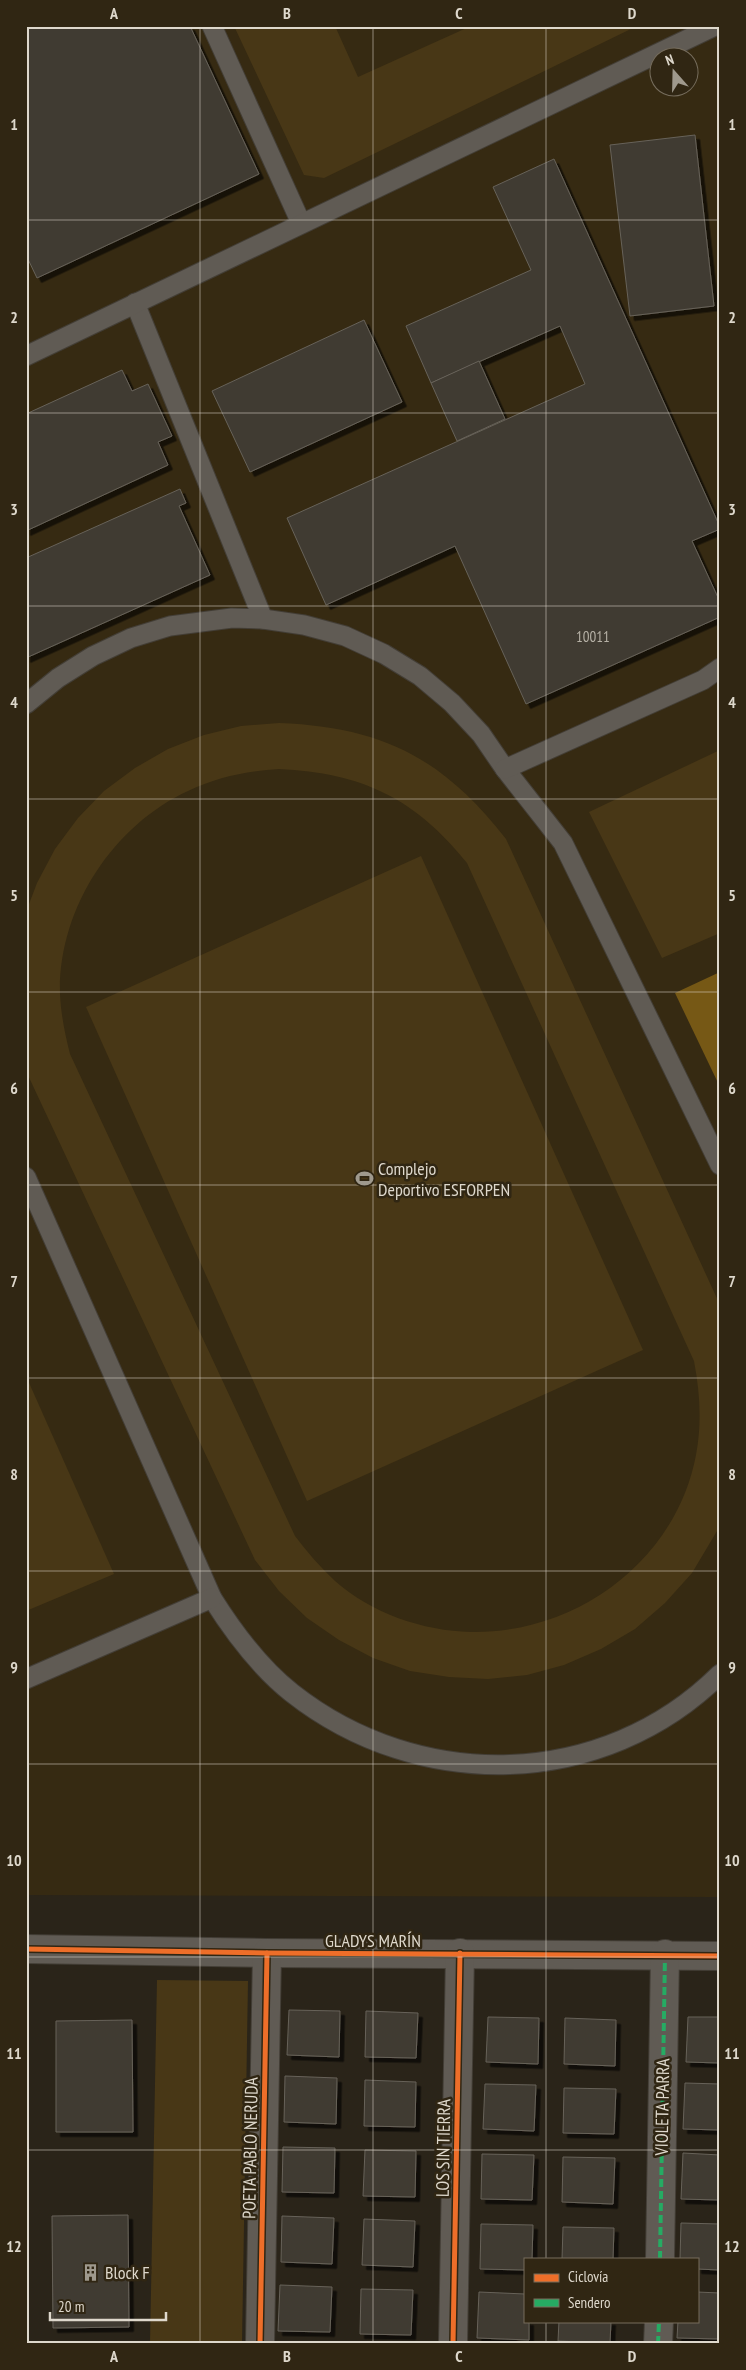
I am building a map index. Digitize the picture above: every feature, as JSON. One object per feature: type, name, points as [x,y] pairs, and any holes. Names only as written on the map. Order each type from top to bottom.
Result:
[{"type":"street","name":"GLADYS MARÍN","points":[[26,1949],[267,1953],[665,1954],[720,1956]]},
{"type":"street","name":"POETA PABLO NERUDA","points":[[260,2344],[267,1953]]},
{"type":"street","name":"LOS SIN TIERRA","points":[[453,2344],[460,1953]]},
{"type":"street","name":"VIOLETA PARRA","points":[[660,2258],[665,1954]]},
{"type":"street","points":[[658,2322],[658,2344]]},
{"type":"lane","points":[[212,26],[301,224]]},
{"type":"lane","points":[[26,356],[715,26]]},
{"type":"lane","points":[[135,304],[263,619]]},
{"type":"lane","points":[[26,704],[58,678],[93,656],[131,638],[170,626],[232,618],[263,619],[304,625],[345,636],[391,658],[420,676],[452,703],[481,734],[505,769],[563,843],[720,1165]]},
{"type":"lane","points":[[505,769],[703,680],[720,668]]},
{"type":"lane","points":[[26,1177],[212,1598],[234,1633],[261,1664],[291,1692],[324,1717],[360,1736],[398,1751],[438,1760],[480,1765],[521,1765],[562,1758],[601,1748],[640,1732],[676,1711],[720,1674]]},
{"type":"lane","points":[[26,1679],[212,1598]]},
{"type":"shaded area","points":[[26,26],[720,26],[720,1897],[26,1895]]},
{"type":"shaded area","points":[[234,26],[335,26],[358,77],[471,26],[637,26],[324,178],[304,175]]},
{"type":"shaded area","points":[[279,723],[349,731],[379,740],[408,752],[434,768],[458,787],[506,839],[720,1305],[720,1526],[692,1573],[665,1603],[635,1629],[601,1649],[564,1665],[527,1675],[488,1679],[449,1677],[410,1671],[373,1658],[339,1640],[307,1618],[279,1591],[255,1560],[26,1071],[26,912],[37,883],[55,849],[78,818],[104,791],[135,768],[168,749],[204,735],[241,726]],"holes":[[[279,769],[336,776],[361,783],[385,793],[427,821],[467,863],[694,1361],[700,1408],[696,1455],[685,1493],[667,1528],[644,1558],[615,1584],[583,1605],[548,1620],[510,1629],[471,1632],[453,1631],[416,1624],[381,1611],[349,1592],[329,1576],[309,1554],[295,1536],[70,1054],[60,994],[62,963],[68,932],[80,902],[95,874],[114,848],[136,826],[161,806],[199,786],[221,778],[256,771]]]},
{"type":"shaded area","points":[[720,750],[720,933],[662,958],[589,812]]},
{"type":"shaded area","name":"Complejo Deportivo ESFORPEN","points":[[421,856],[643,1350],[307,1501],[86,1007]]},
{"type":"shaded area","points":[[720,972],[720,1087],[675,993]]},
{"type":"shaded area","points":[[26,1376],[114,1574],[26,1611]]},
{"type":"shaded area","points":[[157,1980],[248,1981],[242,2344],[150,2344]]},
{"type":"building","points":[[26,26],[190,26],[259,174],[37,278],[26,255]]},
{"type":"building","points":[[695,135],[714,306],[630,316],[610,145]]},
{"type":"building","points":[[554,159],[720,527],[720,529],[692,541],[720,602],[720,617],[526,704],[455,546],[326,605],[287,518],[585,384],[560,326],[431,383],[406,326],[531,270],[493,187]]},
{"type":"building","points":[[364,320],[402,402],[250,472],[212,391]]},
{"type":"building","points":[[479,361],[505,419],[457,441],[431,383]]},
{"type":"building","points":[[122,370],[132,391],[148,384],[172,436],[158,442],[168,465],[26,531],[26,414]]},
{"type":"building","points":[[180,489],[186,503],[179,506],[210,575],[26,658],[26,558]]},
{"type":"building","points":[[289,2010],[340,2011],[339,2057],[287,2055]]},
{"type":"building","points":[[366,2011],[418,2013],[416,2058],[365,2057]]},
{"type":"building","points":[[488,2017],[539,2018],[538,2064],[486,2062]]},
{"type":"building","points":[[688,2017],[720,2017],[720,2063],[686,2062]]},
{"type":"building","points":[[565,2018],[616,2020],[615,2066],[564,2064]]},
{"type":"building","points":[[132,2020],[133,2132],[56,2132],[56,2021]]},
{"type":"building","points":[[285,2076],[337,2078],[336,2124],[284,2122]]},
{"type":"building","points":[[365,2080],[416,2082],[415,2127],[364,2126]]},
{"type":"building","points":[[685,2083],[720,2084],[720,2130],[683,2129]]},
{"type":"building","points":[[485,2084],[536,2085],[534,2131],[483,2129]]},
{"type":"building","points":[[564,2088],[616,2089],[614,2134],[563,2133]]},
{"type":"building","points":[[283,2147],[335,2148],[334,2193],[282,2192]]},
{"type":"building","points":[[365,2150],[416,2151],[415,2197],[363,2196]]},
{"type":"building","points":[[683,2153],[720,2155],[720,2200],[681,2199]]},
{"type":"building","points":[[482,2154],[534,2155],[532,2200],[481,2199]]},
{"type":"building","points":[[563,2157],[615,2158],[613,2204],[562,2202]]},
{"type":"building","name":"Block F","points":[[128,2215],[129,2327],[53,2328],[52,2216]]},
{"type":"building","points":[[282,2216],[334,2218],[332,2264],[281,2262]]},
{"type":"building","points":[[364,2219],[415,2221],[413,2267],[362,2265]]},
{"type":"building","points":[[681,2223],[720,2224],[720,2270],[698,2269],[698,2258],[680,2258]]},
{"type":"building","points":[[481,2224],[533,2225],[532,2258],[524,2258],[524,2270],[480,2269]]},
{"type":"building","points":[[563,2227],[614,2228],[613,2258],[562,2258]]},
{"type":"building","points":[[280,2285],[332,2287],[330,2332],[278,2331]]},
{"type":"building","points":[[361,2289],[413,2290],[411,2335],[360,2334]]},
{"type":"building","points":[[479,2292],[524,2294],[524,2322],[529,2322],[529,2340],[477,2338]]},
{"type":"building","points":[[698,2292],[720,2293],[720,2339],[677,2338],[678,2322],[698,2322]]},
{"type":"building","points":[[559,2322],[611,2322],[610,2343],[558,2341]]},
{"type":"marked path","points":[[660,2258],[665,1954]]},
{"type":"marked path","points":[[658,2344],[659,2322]]},
{"type":"cycle path","points":[[26,1949],[267,1953],[720,1956]]},
{"type":"cycle path","points":[[260,2344],[267,1953]]},
{"type":"cycle path","points":[[453,2344],[460,1953]]},
{"type":"place","name":"Complejo Deportivo ESFORPEN","points":[[364,1178]]},
{"type":"place","name":"Block F","points":[[91,2272]]}]
